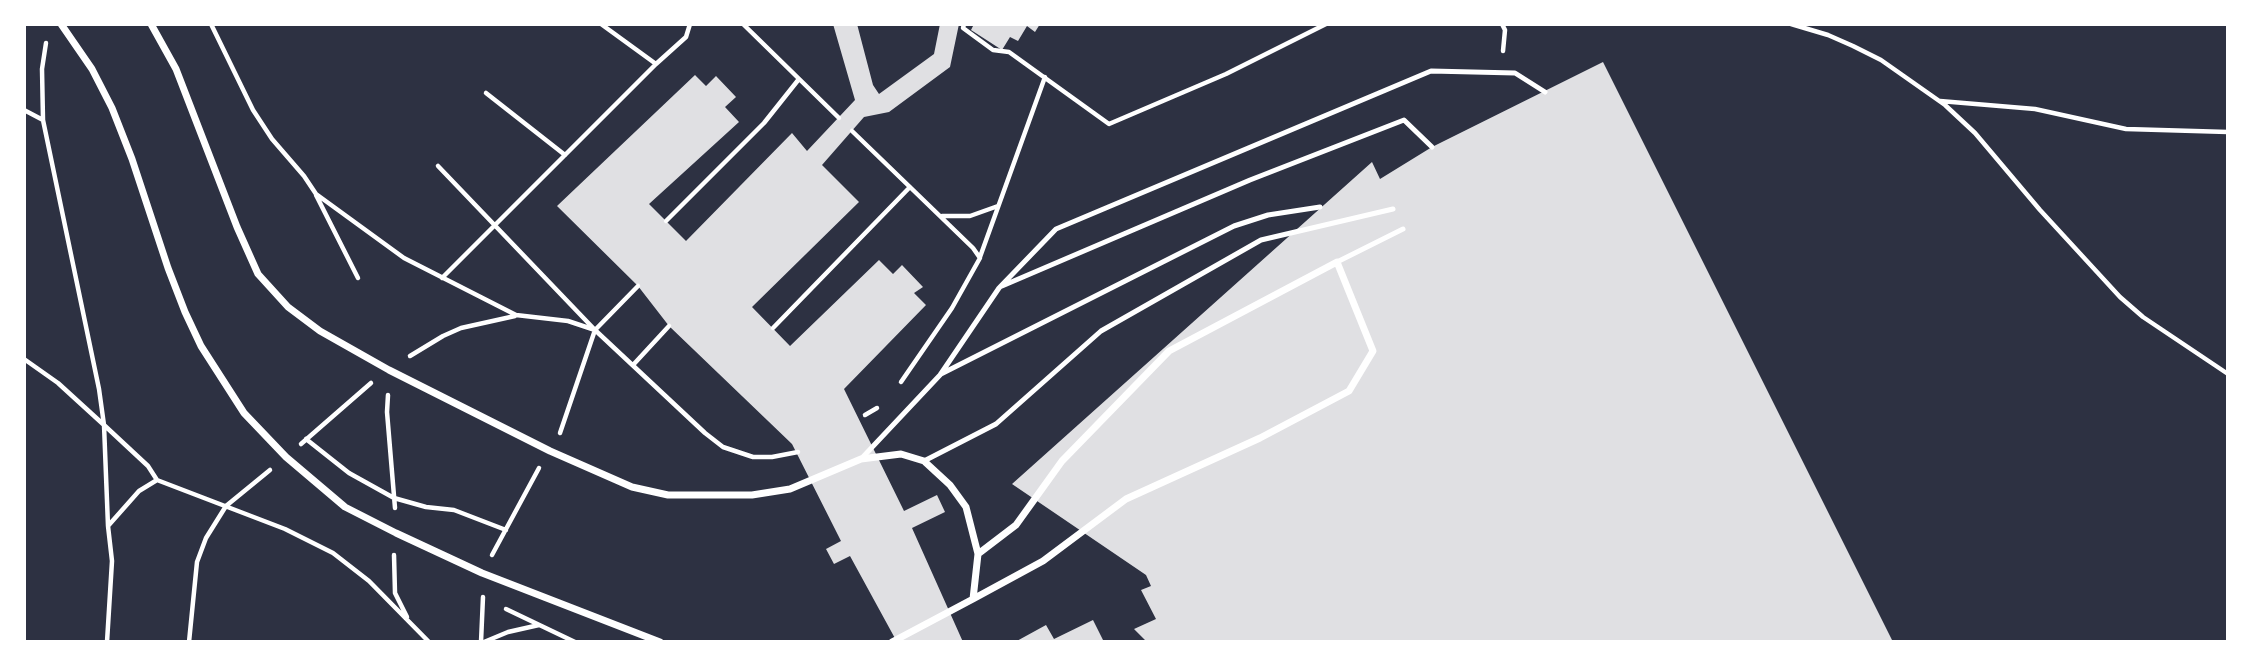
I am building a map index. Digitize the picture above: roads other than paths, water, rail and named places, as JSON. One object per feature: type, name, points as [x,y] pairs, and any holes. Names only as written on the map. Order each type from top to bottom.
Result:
[{"type":"street","points":[[61,24],[92,69],[112,108],[168,268],[201,346],[244,413],[286,457],[345,507],[396,533],[482,573],[660,642]]},
{"type":"street","points":[[151,24],[176,69],[258,274],[288,307],[320,331],[388,370],[550,451],[632,487],[668,495],[752,495],[790,489],[861,459],[901,454],[924,461],[950,485],[966,507],[978,554],[973,599]]},
{"type":"street","points":[[892,642],[1043,561],[1126,499],[1261,438],[1349,391],[1373,351],[1337,262],[1169,351],[1062,461],[1016,525],[978,554]]},
{"type":"lane","points":[[861,459],[940,375],[999,288],[1056,229],[1432,71],[1515,73],[1545,92]]},
{"type":"lane","points":[[999,288],[1250,180],[1404,120],[1432,147]]},
{"type":"lane","points":[[940,375],[1234,226],[1268,215],[1320,207]]},
{"type":"lane","points":[[924,461],[996,425],[1101,331],[1261,240],[1393,209]]},
{"type":"lane","points":[[1337,262],[1403,229]]}]
